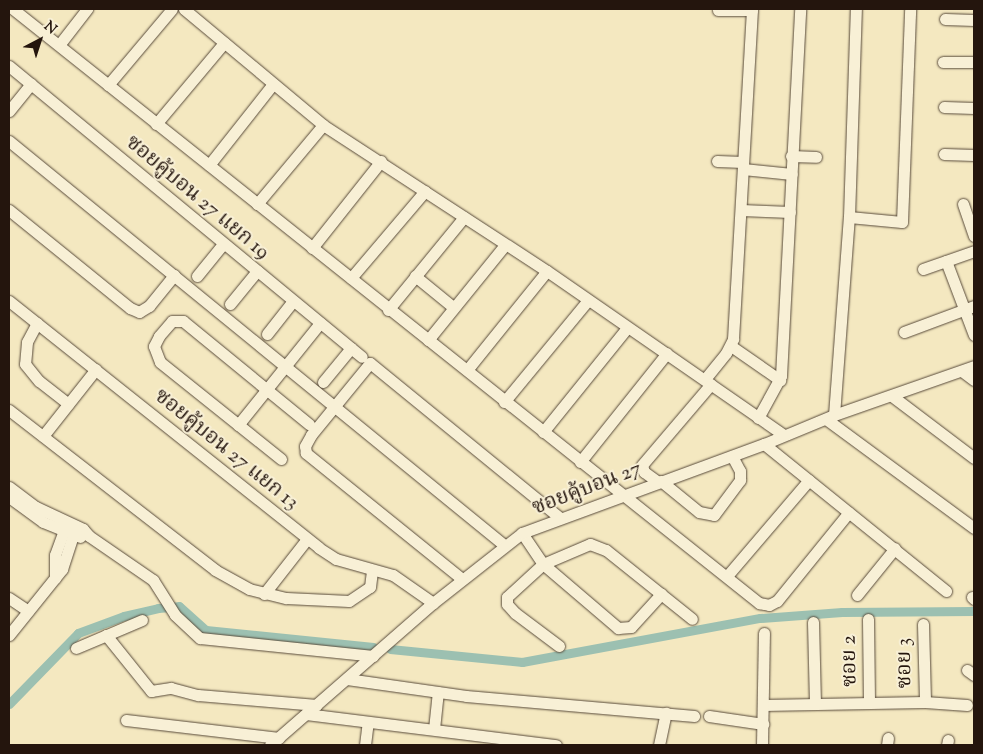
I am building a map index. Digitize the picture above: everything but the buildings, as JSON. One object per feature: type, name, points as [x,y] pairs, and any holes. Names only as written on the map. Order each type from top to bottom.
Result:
[{"type":"street","points":[[13,9],[351,278],[388,310],[467,370],[504,402],[759,603],[769,605],[777,602],[849,512]]},
{"type":"street","points":[[59,45],[87,9]]},
{"type":"street","points":[[108,85],[172,9]]},
{"type":"street","points":[[184,9],[323,125],[381,161],[505,245],[547,271],[626,328],[667,353],[784,435]]},
{"type":"street","points":[[758,418],[780,380],[800,9]]},
{"type":"street","points":[[856,9],[849,150],[849,217],[830,417],[974,528]]},
{"type":"street","points":[[849,217],[902,222],[910,9]]},
{"type":"street","points":[[718,10],[752,10],[731,346],[708,381],[642,465],[644,472],[659,481],[698,512],[714,515],[740,480],[740,470],[732,456]]},
{"type":"street","points":[[945,19],[974,20]]},
{"type":"street","points":[[156,124],[224,43]]},
{"type":"street","points":[[943,62],[974,62]]},
{"type":"street","name":"ซอยคู้บอน 27 แยก 19","points":[[9,66],[223,244],[560,518]]},
{"type":"street","points":[[9,111],[31,84]]},
{"type":"street","points":[[209,166],[273,84]]},
{"type":"street","points":[[944,107],[974,108]]},
{"type":"street","points":[[258,204],[323,125]]},
{"type":"street","points":[[9,141],[504,545]]},
{"type":"street","points":[[944,154],[974,155]]},
{"type":"street","points":[[792,156],[816,157]]},
{"type":"street","points":[[717,160],[792,174]]},
{"type":"street","points":[[312,248],[381,161]]},
{"type":"street","points":[[351,278],[425,191]]},
{"type":"street","points":[[963,204],[974,236]]},
{"type":"street","points":[[9,210],[130,308],[139,312],[149,306],[174,275]]},
{"type":"street","points":[[741,210],[790,212]]},
{"type":"street","points":[[388,310],[464,217]]},
{"type":"street","points":[[197,276],[223,244]]},
{"type":"street","points":[[428,340],[505,245]]},
{"type":"street","points":[[923,269],[974,251]]},
{"type":"street","points":[[946,261],[970,308],[974,335]]},
{"type":"street","points":[[230,304],[257,271]]},
{"type":"street","points":[[467,370],[547,271]]},
{"type":"street","points":[[415,276],[454,307]]},
{"type":"street","points":[[504,402],[588,300]]},
{"type":"street","name":"ซอยคู้บอน 27 แยก 13","points":[[9,301],[307,539],[336,560],[405,582],[433,603]]},
{"type":"street","points":[[267,334],[293,301]]},
{"type":"street","points":[[904,332],[970,308]]},
{"type":"street","points":[[281,459],[160,362],[154,346],[159,336],[172,322],[182,321],[309,424]]},
{"type":"street","points":[[37,323],[28,342],[25,364],[30,373],[68,404]]},
{"type":"street","points":[[238,425],[320,323]]},
{"type":"street","points":[[543,432],[626,328]]},
{"type":"street","points":[[731,346],[780,380]]},
{"type":"street","points":[[323,382],[351,348]]},
{"type":"street","points":[[580,462],[667,353]]},
{"type":"street","points":[[366,360],[335,406],[306,442],[306,453],[462,579]]},
{"type":"street","name":"ซอยคู้บอน 27","points":[[274,742],[433,603],[504,545],[522,533],[659,481],[764,444],[830,417],[974,366]]},
{"type":"street","points":[[43,436],[96,369]]},
{"type":"street","points":[[962,371],[974,380]]},
{"type":"street","points":[[892,396],[974,458]]},
{"type":"street","points":[[9,410],[215,570],[264,594],[318,601],[349,601],[370,587],[372,570]]},
{"type":"street","points":[[764,444],[946,591]]},
{"type":"street","points":[[727,576],[809,480]]},
{"type":"street","points":[[9,487],[36,507],[70,528],[92,538],[152,580],[164,594],[175,615],[189,630],[211,640],[373,656]]},
{"type":"street","points":[[9,497],[43,522],[70,528]]},
{"type":"street","points":[[9,635],[62,569],[70,528]]},
{"type":"street","points":[[522,533],[543,564],[610,622],[625,630],[631,627],[661,594]]},
{"type":"street","points":[[264,594],[307,539]]},
{"type":"street","points":[[559,646],[507,604],[510,592],[543,564],[590,544],[597,544],[692,619]]},
{"type":"street","points":[[857,595],[895,548]]},
{"type":"street","points":[[9,598],[28,611]]},
{"type":"street","name":"ซอย 2","points":[[868,619],[869,703]]},
{"type":"street","points":[[76,648],[142,620]]},
{"type":"street","points":[[813,622],[815,704]]},
{"type":"street","name":"ซอย 3","points":[[923,624],[925,702]]},
{"type":"street","points":[[762,745],[764,633]]},
{"type":"street","points":[[106,635],[151,691],[171,688],[198,695],[317,704]]},
{"type":"street","points":[[347,678],[438,692],[694,716]]},
{"type":"street","points":[[434,729],[438,692]]},
{"type":"street","points":[[763,705],[925,702],[967,706]]},
{"type":"street","points":[[659,745],[666,713]]},
{"type":"street","points":[[306,714],[434,729],[510,743],[556,745]]},
{"type":"street","points":[[709,716],[763,724]]},
{"type":"street","points":[[126,720],[274,742]]},
{"type":"street","points":[[365,745],[368,722]]},
{"type":"waterway","points":[[9,704],[78,633],[124,616],[158,608],[179,606],[206,630],[373,647]]},
{"type":"waterway","points":[[390,649],[522,662],[760,618],[842,612],[974,611]]}]
